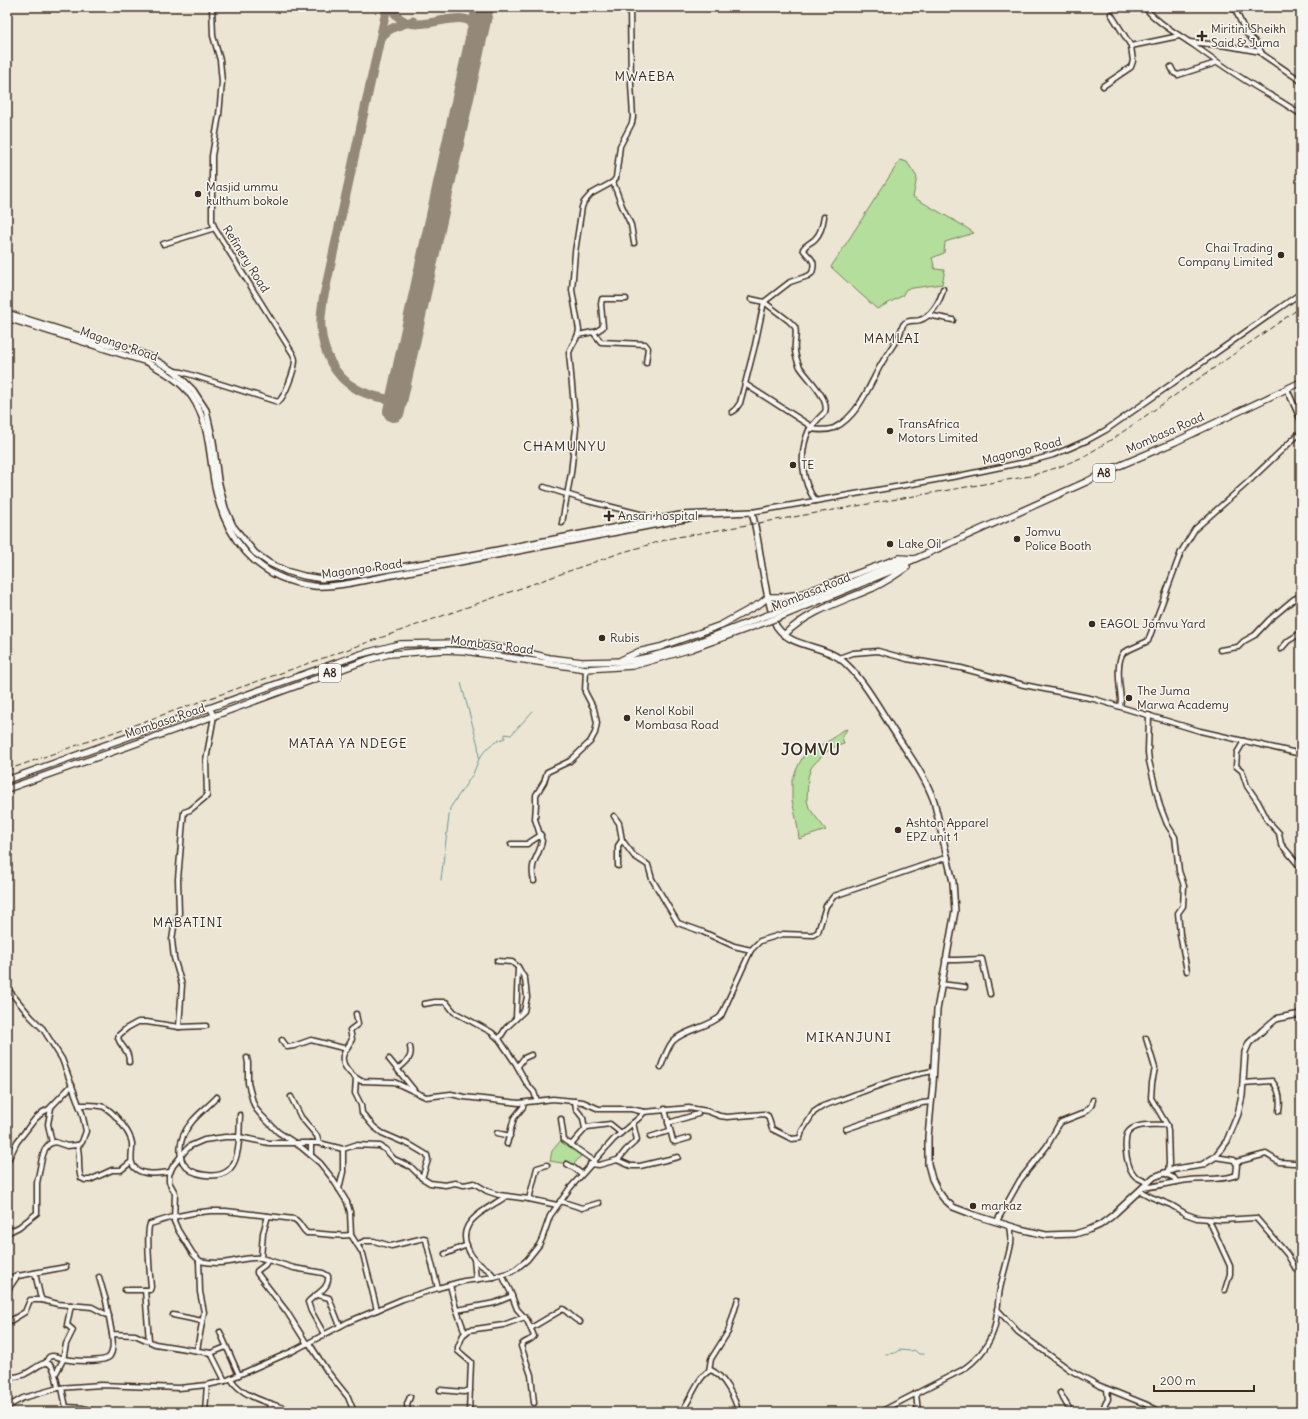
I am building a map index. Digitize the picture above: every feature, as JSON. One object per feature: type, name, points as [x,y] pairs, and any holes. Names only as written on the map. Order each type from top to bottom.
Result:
[{"type":"highway","name":"Mombasa Road","points":[[7,788],[214,716],[343,668],[389,654],[445,650],[465,651],[586,669],[632,666],[667,656],[780,617],[901,567],[906,563],[1086,482],[1107,471],[1175,442],[1301,382]]},
{"type":"highway","points":[[617,661],[638,652],[660,647],[721,625],[761,603],[768,597],[777,598],[801,594],[899,558],[916,559]]},
{"type":"highway","points":[[784,635],[791,627],[826,607],[880,584],[907,567],[916,559]]},
{"type":"highway","name":"Mombasa Road","points":[[7,780],[361,654],[400,644],[465,643],[520,651],[549,658],[582,662],[630,661],[714,639]]},
{"type":"main road","name":"Magongo Road","points":[[7,314],[99,342],[135,351],[150,357],[174,371],[193,390],[206,410],[213,441],[218,480],[225,508],[233,526],[255,553],[269,563],[286,571],[322,579],[349,576],[471,555],[680,515],[752,512]]},
{"type":"main road","name":"Magongo Road","points":[[7,314],[147,362],[162,370],[192,396],[203,420],[209,442],[214,481],[222,514],[232,534],[242,549],[258,565],[269,572],[290,580],[316,586],[351,583],[711,514]]},
{"type":"main road","points":[[752,512],[770,607],[776,625],[784,635],[799,644],[822,649],[839,658],[857,677],[874,699],[924,778],[934,801],[953,882],[955,911],[936,1017],[928,1137],[928,1164],[930,1176],[944,1199],[953,1207],[964,1212],[1046,1235],[1075,1234],[1091,1229],[1109,1219],[1154,1177],[1166,1172],[1202,1165],[1215,1157],[1227,1141],[1238,1114],[1242,1096],[1246,1052],[1252,1040],[1276,1019],[1284,1016],[1301,1014]]},
{"type":"main road","points":[[349,576],[351,583]]},
{"type":"street","name":"Refinery Road","points":[[174,371],[182,372],[276,402],[282,399],[289,383],[295,362],[294,357],[212,221],[212,156],[219,115],[222,82],[220,60],[213,36],[212,7]]},
{"type":"street","points":[[562,523],[571,473],[576,428],[569,352],[578,335],[579,327],[572,290],[575,252],[582,206],[592,194],[613,182],[616,178],[620,146],[632,123],[630,7]]},
{"type":"street","points":[[1144,7],[1166,28],[1257,89],[1301,114]]},
{"type":"street","points":[[1234,7],[1246,33],[1257,44],[1261,52],[1277,66],[1301,81]]},
{"type":"street","points":[[1103,86],[1131,67],[1133,61],[1131,46],[1111,14]]},
{"type":"street","points":[[1131,46],[1179,36]]},
{"type":"street","points":[[1189,42],[1228,46],[1261,52]]},
{"type":"street","points":[[1171,67],[1174,73],[1178,75],[1216,62]]},
{"type":"street","points":[[613,182],[631,225],[634,244]]},
{"type":"street","points":[[732,412],[736,410],[740,403],[755,346],[764,302],[790,282],[808,276],[812,273],[814,266],[812,259],[803,249],[816,237],[821,229],[824,217]]},
{"type":"street","points":[[163,244],[215,228]]},
{"type":"street","points":[[745,384],[811,428],[830,430],[849,416],[867,393],[880,366],[904,325],[911,320],[921,320],[928,315],[942,294],[942,289]]},
{"type":"street","name":"Magongo Road","points":[[752,512],[1005,467],[1053,455],[1088,440],[1106,430],[1301,293]]},
{"type":"street","points":[[578,335],[594,333],[603,327],[602,299],[626,299]]},
{"type":"street","points":[[751,299],[764,302],[795,327],[796,359],[825,402],[825,412],[811,428],[805,446],[803,471],[806,481],[816,501]]},
{"type":"street","points":[[928,315],[953,320]]},
{"type":"street","points":[[594,333],[601,342],[647,345],[646,363]]},
{"type":"street","points":[[1287,389],[1301,421]]},
{"type":"street","points":[[1120,706],[1119,667],[1121,655],[1124,652],[1148,641],[1175,567],[1187,541],[1195,529],[1207,517],[1247,483],[1301,432]]},
{"type":"street","points":[[544,487],[567,495],[644,515],[651,521]]},
{"type":"street","points":[[1220,650],[1238,647],[1244,641],[1255,635],[1269,620],[1294,599],[1301,596]]},
{"type":"street","points":[[1281,649],[1288,641],[1301,633]]},
{"type":"street","points":[[839,658],[853,653],[878,651],[907,660],[961,668],[1024,685],[1094,699],[1200,731],[1301,754]]},
{"type":"street","points":[[534,881],[532,869],[542,843],[535,819],[536,795],[544,782],[546,774],[549,771],[570,761],[590,742],[595,733],[597,723],[594,709],[585,692],[586,669]]},
{"type":"street","points":[[179,1026],[182,985],[174,958],[172,940],[174,927],[179,914],[178,879],[183,821],[184,812],[190,810],[207,796],[206,760],[214,716],[210,708]]},
{"type":"street","points":[[1149,715],[1149,761],[1164,817],[1175,837],[1179,872],[1184,886],[1183,906],[1178,913],[1180,934],[1187,971]]},
{"type":"street","points":[[1244,741],[1237,753],[1236,766],[1242,771],[1245,783],[1258,802],[1268,821],[1279,833],[1281,844],[1301,868]]},
{"type":"street","points":[[614,816],[619,823],[622,840],[634,856],[648,865],[652,879],[678,923],[734,946],[751,950]]},
{"type":"street","points":[[511,844],[526,844],[541,836]]},
{"type":"street","points":[[618,866],[618,846],[622,840]]},
{"type":"street","points":[[661,1067],[666,1053],[674,1040],[683,1034],[712,1023],[721,1016],[751,950],[760,940],[783,934],[813,935],[816,933],[826,906],[834,896],[948,857]]},
{"type":"street","points":[[945,960],[982,959],[990,994]]},
{"type":"street","points":[[497,961],[512,962],[518,967],[525,979],[527,997],[524,1011],[506,1028],[499,1039]]},
{"type":"street","points":[[516,1018],[518,967]]},
{"type":"street","points":[[941,984],[965,987]]},
{"type":"street","points":[[7,988],[31,1018],[43,1028],[62,1059],[79,1105],[86,1133],[82,1142],[78,1146],[81,1178],[85,1180],[93,1179],[114,1170],[123,1169],[131,1162]]},
{"type":"street","points":[[424,1004],[446,1002],[454,1012],[491,1032],[499,1039],[518,1066],[527,1084],[534,1092],[537,1101]]},
{"type":"street","points":[[356,1014],[358,1024],[350,1030],[352,1039],[343,1057],[346,1067],[356,1079],[365,1081],[394,1082],[414,1090]]},
{"type":"street","points":[[129,1062],[129,1054],[118,1040],[120,1035],[127,1028],[141,1022],[179,1026],[206,1026]]},
{"type":"street","points":[[1146,1038],[1155,1068],[1151,1098],[1167,1125],[1169,1158],[1166,1172],[1177,1182]]},
{"type":"street","points":[[282,1040],[288,1047],[310,1040],[347,1049]]},
{"type":"street","points":[[398,1069],[409,1059],[411,1052],[410,1046]]},
{"type":"street","points":[[518,1066],[524,1058],[531,1055]]},
{"type":"street","points":[[247,1058],[248,1083],[256,1109],[278,1132],[320,1163],[347,1202],[349,1208],[351,1235],[363,1254],[377,1310]]},
{"type":"street","points":[[389,1059],[414,1090],[426,1097],[451,1094],[464,1097],[524,1103],[553,1099],[583,1102],[599,1109],[631,1109],[644,1112],[696,1108],[727,1117],[759,1114],[767,1115],[769,1117],[772,1129],[790,1139],[796,1139],[802,1136],[802,1131],[814,1112],[823,1106],[903,1078],[933,1071]]},
{"type":"street","points":[[356,1079],[355,1092],[361,1105],[362,1113],[374,1127],[382,1133],[412,1146],[427,1155],[428,1160],[422,1178]]},
{"type":"street","points":[[1243,1083],[1267,1080],[1272,1081],[1280,1099],[1279,1111]]},
{"type":"street","points":[[7,1162],[17,1142],[35,1119],[43,1112],[51,1108],[72,1085]]},
{"type":"street","points":[[217,1097],[190,1122],[182,1138],[180,1150],[182,1162],[188,1168],[202,1174],[219,1175],[229,1169],[233,1164],[239,1137],[240,1115]]},
{"type":"street","points":[[291,1097],[301,1117],[317,1136],[319,1143]]},
{"type":"street","points":[[996,1222],[1020,1180],[1047,1146],[1061,1122],[1084,1113],[1091,1106],[1093,1100]]},
{"type":"street","points":[[575,1101],[576,1108],[583,1118],[585,1129]]},
{"type":"street","points":[[846,1129],[922,1103],[931,1102]]},
{"type":"street","points":[[507,1144],[514,1118],[523,1107],[524,1103]]},
{"type":"street","points":[[79,1105],[104,1107],[119,1121],[129,1134],[132,1141],[131,1162],[136,1169],[144,1172],[170,1172]]},
{"type":"street","points":[[51,1108],[48,1124],[52,1143]]},
{"type":"street","points":[[665,1110],[672,1140],[674,1142],[689,1138]]},
{"type":"street","points":[[7,1407],[24,1398],[60,1388],[101,1385],[169,1388],[207,1386],[231,1379],[308,1344],[340,1326],[377,1310],[438,1288],[494,1277],[516,1269],[531,1256],[541,1241],[550,1216],[582,1174],[621,1133],[644,1112]]},
{"type":"street","points":[[668,1123],[698,1114]]},
{"type":"street","points":[[561,1119],[564,1139],[596,1165],[618,1160],[631,1166],[637,1166],[678,1157]]},
{"type":"street","points":[[618,1160],[637,1140],[633,1123]]},
{"type":"street","points":[[571,1145],[585,1129],[590,1126],[610,1124],[621,1133]]},
{"type":"street","points":[[1148,1183],[1134,1175],[1129,1164],[1127,1158],[1127,1134],[1131,1129],[1143,1126],[1167,1125]]},
{"type":"street","points":[[650,1136],[669,1131]]},
{"type":"street","points":[[497,1133],[510,1136]]},
{"type":"street","points":[[197,1350],[204,1312],[200,1292],[199,1261],[178,1230],[173,1217],[175,1193],[169,1182],[170,1172],[181,1155],[190,1146],[204,1140],[239,1137],[269,1143],[319,1143],[343,1149],[359,1144],[380,1146],[394,1159],[410,1168],[430,1183],[445,1185],[455,1183],[464,1185],[474,1183],[487,1191],[505,1196],[557,1205]]},
{"type":"street","points":[[7,1233],[19,1227],[37,1212],[37,1183],[42,1158],[46,1149],[52,1143],[57,1142],[67,1146],[78,1146]]},
{"type":"street","points":[[311,1143],[311,1156]]},
{"type":"street","points":[[339,1189],[343,1172],[343,1149]]},
{"type":"street","points":[[1236,1162],[1266,1154],[1279,1162],[1293,1164],[1301,1163]]},
{"type":"street","points":[[1215,1157],[1234,1159],[1236,1162]]},
{"type":"street","points":[[1141,1189],[1190,1179],[1233,1176],[1236,1174],[1236,1162]]},
{"type":"street","points":[[567,1164],[582,1174]]},
{"type":"street","points":[[529,1199],[537,1168],[547,1165]]},
{"type":"street","points":[[1141,1189],[1151,1197],[1171,1205],[1193,1217],[1209,1220],[1241,1220],[1256,1218],[1287,1254],[1296,1269]]},
{"type":"street","points":[[476,1280],[474,1259],[464,1238],[465,1233],[473,1218],[505,1196]]},
{"type":"street","points":[[560,1201],[582,1208],[599,1203]]},
{"type":"street","points":[[125,1290],[151,1289],[148,1227],[150,1224],[173,1217],[192,1213],[221,1211],[296,1220],[307,1233],[322,1233],[341,1236],[351,1235]]},
{"type":"street","points":[[261,1258],[263,1233],[268,1216]]},
{"type":"street","points":[[1209,1220],[1230,1266],[1230,1274],[1225,1290]]},
{"type":"street","points":[[880,1412],[962,1370],[977,1358],[993,1332],[1002,1279],[1011,1243],[1012,1233],[1010,1226]]},
{"type":"street","points":[[358,1244],[374,1241],[391,1246],[424,1238],[430,1252],[438,1288]]},
{"type":"street","points":[[445,1254],[467,1245]]},
{"type":"street","points":[[199,1261],[216,1263],[230,1262],[247,1257],[261,1258],[294,1268],[326,1274],[328,1281],[318,1295],[310,1300],[308,1304],[324,1334]]},
{"type":"street","points":[[474,1259],[489,1270],[494,1277]]},
{"type":"street","points":[[268,1260],[265,1265],[257,1271],[257,1273],[288,1312],[327,1371],[348,1397],[354,1412]]},
{"type":"street","points":[[7,1278],[66,1267]]},
{"type":"street","points":[[35,1273],[41,1300]]},
{"type":"street","points":[[7,1291],[18,1275]]},
{"type":"street","points":[[502,1275],[518,1311],[525,1317],[534,1338],[521,1346],[531,1375],[534,1403]]},
{"type":"street","points":[[46,1363],[48,1358],[51,1356],[80,1361],[108,1359],[112,1349],[112,1334],[106,1302],[99,1278]]},
{"type":"street","points":[[450,1285],[465,1333]]},
{"type":"street","points":[[145,1290],[149,1341]]},
{"type":"street","points":[[318,1295],[329,1298],[340,1326]]},
{"type":"street","points":[[457,1310],[495,1303],[512,1296]]},
{"type":"street","points":[[681,1412],[699,1382],[709,1370],[711,1359],[728,1332],[738,1299]]},
{"type":"street","points":[[7,1323],[25,1312],[30,1300],[41,1300],[58,1304],[95,1308],[108,1316]]},
{"type":"street","points":[[56,1373],[63,1359],[66,1344],[73,1330],[67,1325],[71,1305]]},
{"type":"street","points":[[531,1328],[563,1309],[566,1310],[570,1316],[580,1322]]},
{"type":"street","points":[[997,1309],[1005,1319],[1031,1342],[1070,1370],[1107,1389],[1161,1412]]},
{"type":"street","points":[[173,1315],[202,1320]]},
{"type":"street","points":[[469,1412],[471,1362],[458,1351],[459,1344],[465,1333],[469,1330],[502,1325],[525,1317]]},
{"type":"street","points":[[220,1332],[239,1375]]},
{"type":"street","points":[[112,1334],[135,1335],[162,1345],[210,1353],[226,1347]]},
{"type":"street","points":[[210,1353],[225,1381]]},
{"type":"street","points":[[7,1376],[13,1377],[23,1374],[31,1371],[39,1365],[46,1363],[52,1365],[56,1373],[67,1410],[82,1408],[97,1412]]},
{"type":"street","points":[[709,1370],[713,1370],[726,1386],[735,1400],[738,1412]]},
{"type":"street","points":[[231,1379],[235,1384],[250,1395],[284,1410],[295,1412]]},
{"type":"street","points":[[205,1412],[207,1386]]},
{"type":"street","points":[[1101,1412],[1108,1399],[1107,1389]]},
{"type":"street","points":[[440,1390],[464,1392],[470,1390]]},
{"type":"street","points":[[916,1393],[918,1412]]},
{"type":"street","points":[[1060,1393],[1071,1412]]},
{"type":"street","points":[[408,1412],[407,1404],[410,1397]]},
{"type":"street","points":[[269,1412],[270,1403]]},
{"type":"green space","points":[[900,160],[907,162],[917,177],[913,197],[974,233],[945,242],[944,253],[932,258],[935,269],[945,270],[942,284],[906,289],[902,296],[877,309],[831,267]]},
{"type":"green space","points":[[847,729],[842,737],[844,744],[831,748],[811,768],[808,777],[807,800],[809,808],[826,830],[799,839],[792,800],[792,780],[804,755],[832,739],[841,731]]},
{"type":"green space","points":[[562,1139],[581,1156],[573,1165],[550,1161],[552,1151]]},
{"type":"waterway","points":[[441,880],[450,808],[473,774],[479,759],[478,745],[461,683]]},
{"type":"waterway","points":[[479,759],[484,751],[490,746],[505,738],[505,734],[511,735],[533,711]]},
{"type":"waterway","points":[[886,1354],[895,1353],[899,1350],[914,1350],[919,1354],[924,1354]]},
{"type":"taxiway","points":[[387,7],[323,300],[321,325],[322,337],[327,354],[341,377],[355,388],[365,393],[396,401]]},
{"type":"taxiway","points":[[391,7],[400,18],[410,23],[422,24],[459,19],[469,21],[478,28]]},
{"type":"taxiway","points":[[381,38],[387,31],[399,25],[413,21]]},
{"type":"runway","points":[[394,411],[483,7]]},
{"type":"railway","points":[[7,770],[620,553],[672,538],[1030,476],[1059,467],[1083,457],[1114,438],[1301,307]]},
{"type":"place","name":"Miritini Sheikh Said & Juma","points":[[1202,36]]},
{"type":"place","name":"Masjid ummu kulthum bokole","points":[[198,194]]},
{"type":"place","name":"Chai Trading Company Limited","points":[[1281,255]]},
{"type":"place","name":"TransAfrica Motors Limited","points":[[890,431]]},
{"type":"place","name":"TE","points":[[793,465]]},
{"type":"place","name":"Ansari hospital","points":[[609,516]]},
{"type":"place","name":"Jomvu Police Booth","points":[[1017,539]]},
{"type":"place","name":"Lake Oil","points":[[890,544]]},
{"type":"place","name":"EAGOL Jomvu Yard","points":[[1092,624]]},
{"type":"place","name":"Rubis","points":[[602,638]]},
{"type":"place","name":"The Juma Marwa Academy","points":[[1129,698]]},
{"type":"place","name":"Kenol Kobil Mombasa Road","points":[[627,718]]},
{"type":"place","name":"Ashton Apparel EPZ unit 1","points":[[898,830]]},
{"type":"place","name":"markaz","points":[[973,1206]]},
{"type":"district","name":"MWAEBA","points":[[645,76]]},
{"type":"district","name":"MAMLAI","points":[[892,338]]},
{"type":"district","name":"CHAMUNYU","points":[[565,446]]},
{"type":"district","name":"MATAA YA NDEGE","points":[[348,743]]},
{"type":"district","name":"JOMVU","points":[[811,749]]},
{"type":"district","name":"MABATINI","points":[[188,922]]},
{"type":"district","name":"MIKANJUNI","points":[[849,1037]]}]
